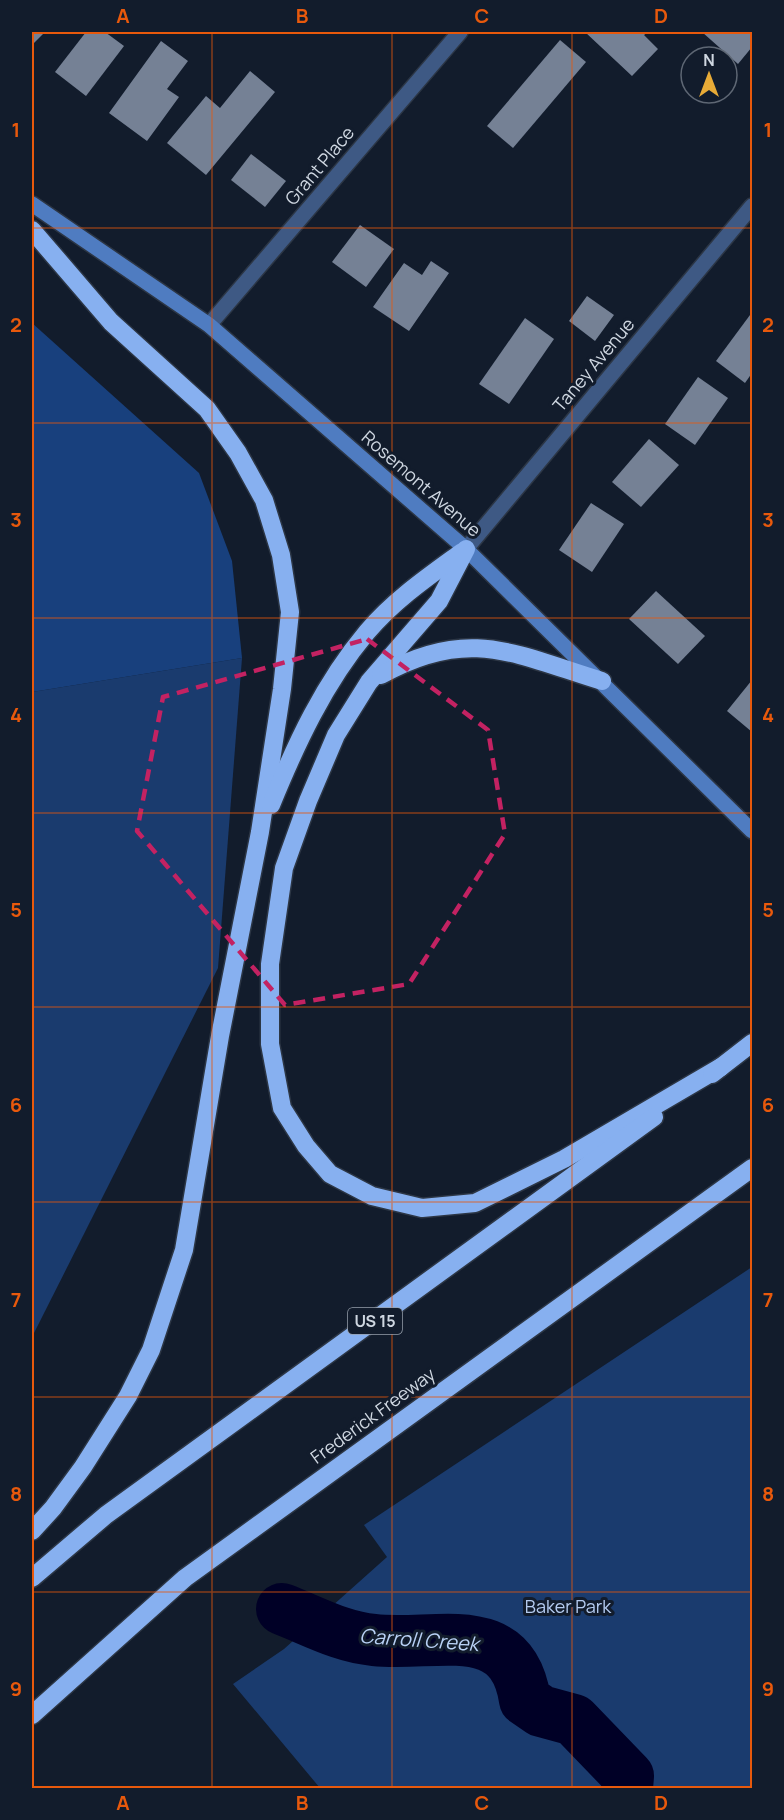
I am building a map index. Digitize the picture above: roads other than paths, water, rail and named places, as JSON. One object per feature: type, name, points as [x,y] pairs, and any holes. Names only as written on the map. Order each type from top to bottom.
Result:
[{"type":"highway","points":[[32,230],[111,322],[207,409],[238,453],[264,500],[281,555],[290,612],[282,689],[260,832],[220,1036],[184,1250],[151,1350],[128,1396],[77,1475],[32,1531]]},
{"type":"highway","points":[[466,549],[439,601],[369,682],[336,735],[308,801],[284,868],[270,964],[270,1044],[282,1108],[306,1146],[330,1174],[372,1197],[422,1208],[475,1203],[564,1159],[721,1067]]},
{"type":"highway","points":[[260,832],[292,754],[327,687],[368,631],[410,590],[466,549]]},
{"type":"highway","points":[[369,682],[410,659],[470,646],[492,648],[602,681]]},
{"type":"highway","name":"US 15","points":[[32,1578],[106,1515],[594,1163],[753,1043]]},
{"type":"highway","name":"Frederick Freeway","points":[[32,1714],[185,1578],[753,1168]]},
{"type":"main road","name":"Rosemont Avenue","points":[[32,204],[209,325],[466,549],[753,831]]},
{"type":"street","name":"Grant Place","points":[[209,325],[460,32]]},
{"type":"street","name":"Taney Avenue","points":[[466,549],[753,206]]},
{"type":"waterway","name":"Carroll Creek","points":[[282,1609],[339,1632],[362,1638],[398,1641],[468,1641],[488,1646],[505,1656],[517,1673],[525,1700],[541,1711],[574,1720],[628,1776],[627,1788]]},
{"type":"park label","name":"Baker Park","points":[[568,1607]]}]
